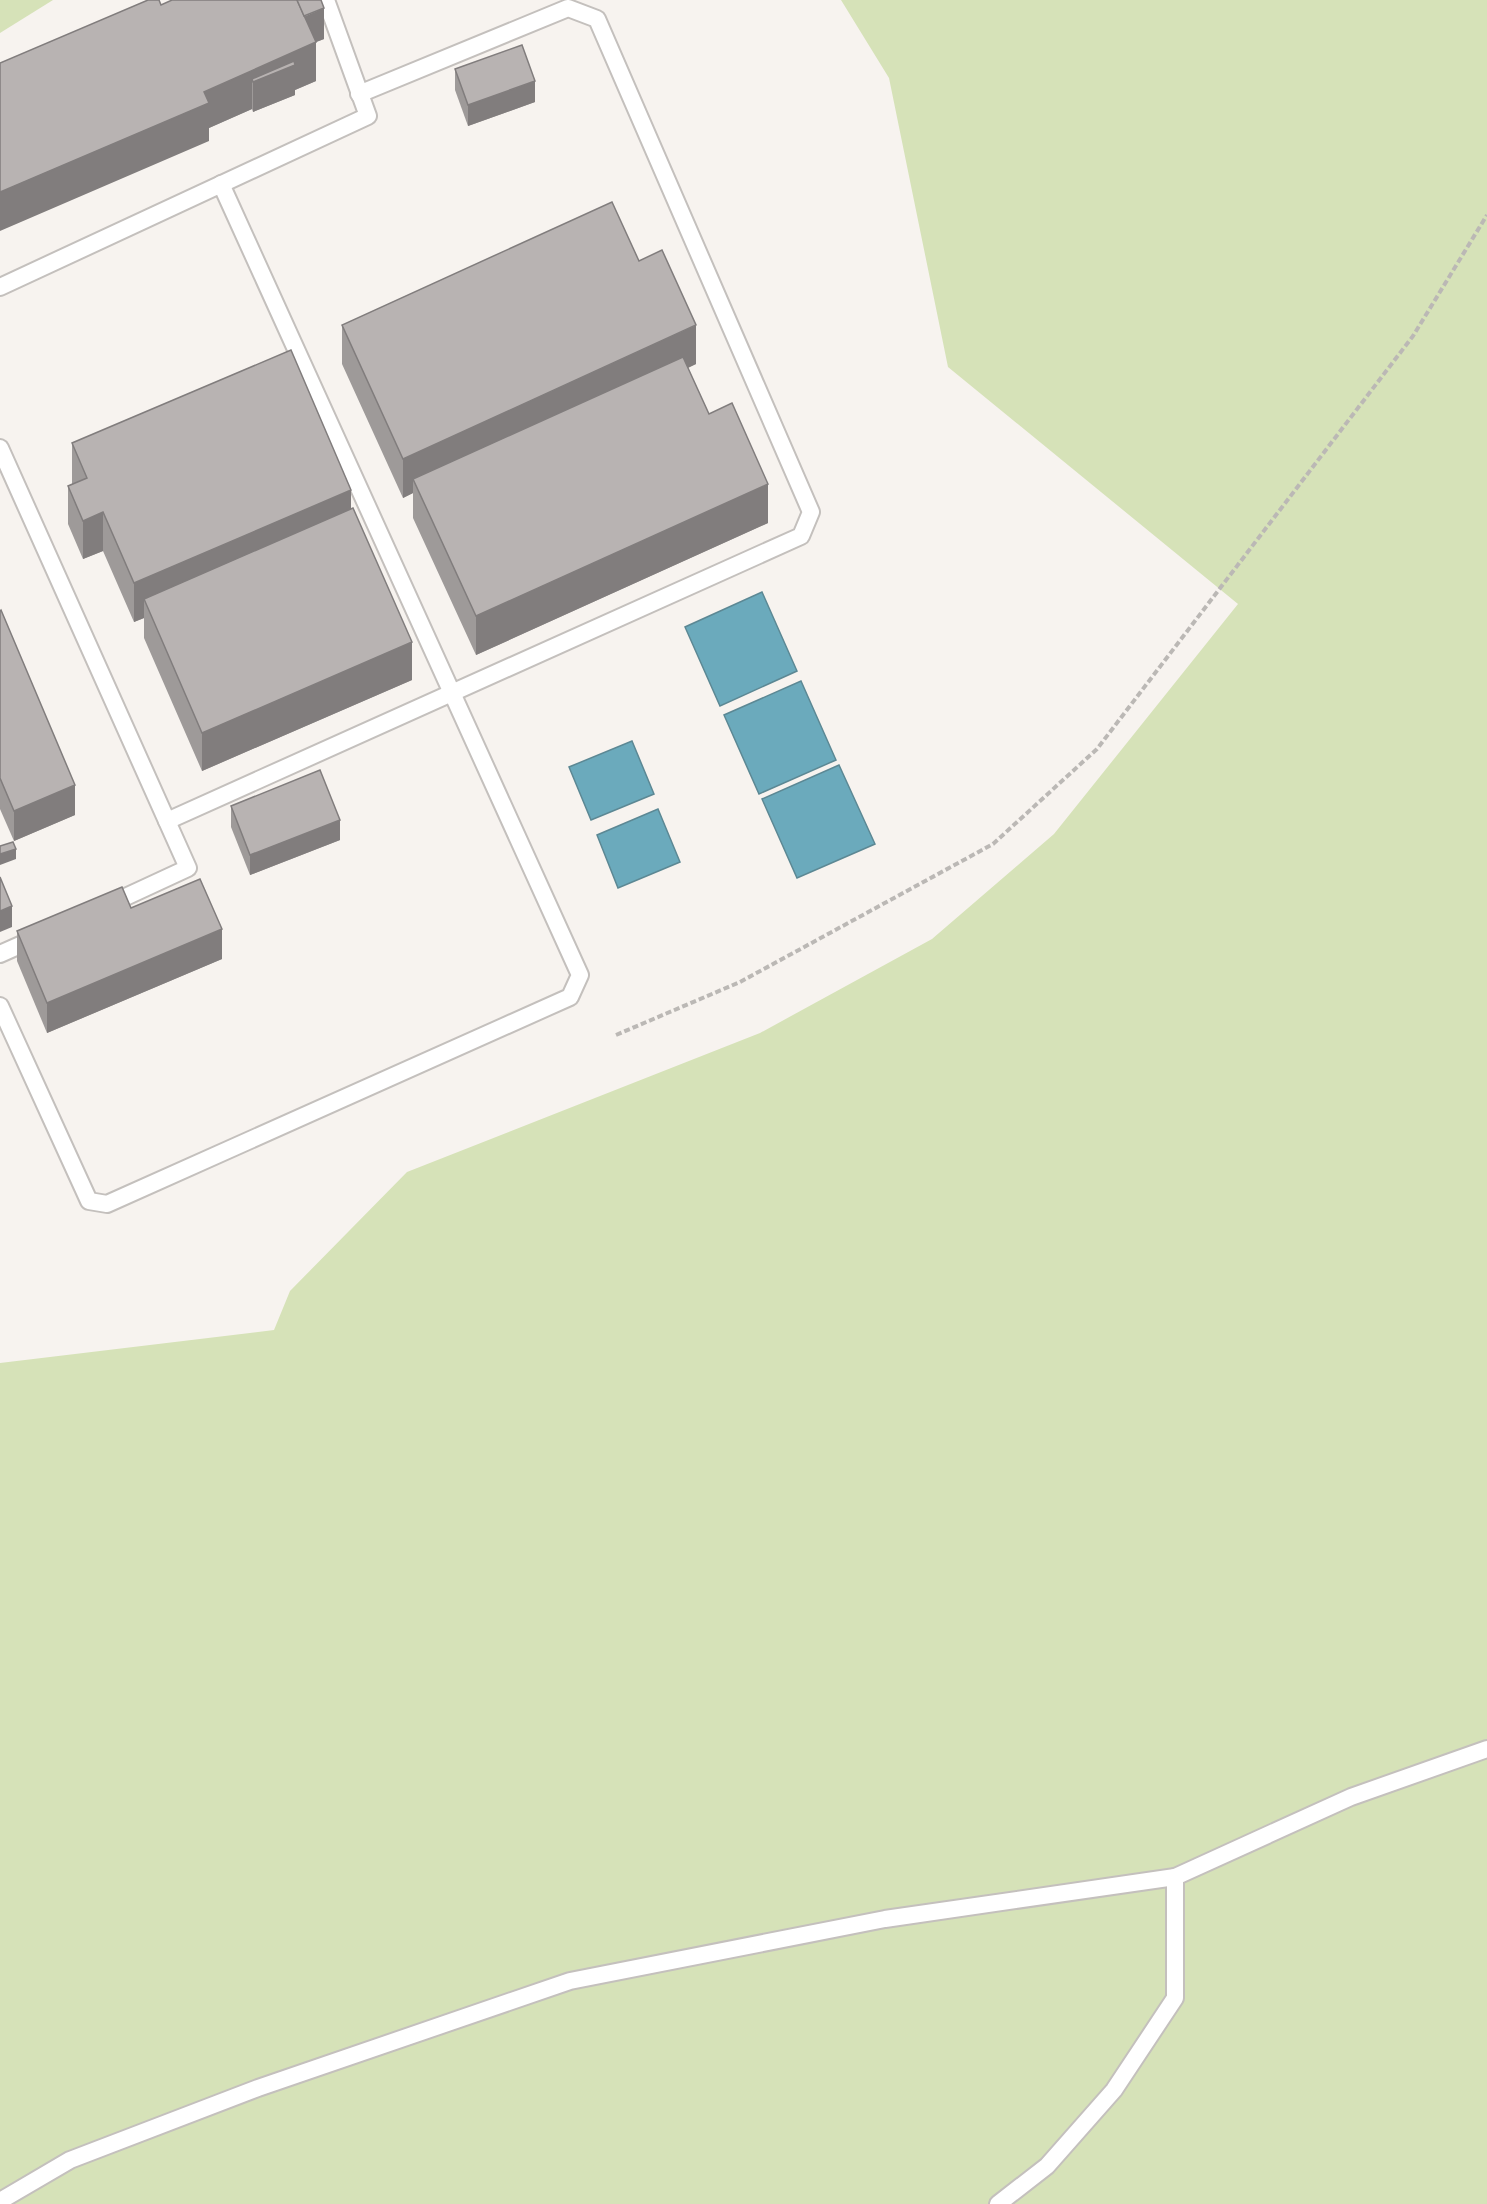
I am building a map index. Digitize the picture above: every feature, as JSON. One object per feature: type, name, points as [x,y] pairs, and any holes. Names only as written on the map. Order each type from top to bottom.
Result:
[{"type":"lane","points":[[0,287],[368,116],[326,0]]},
{"type":"lane","points":[[167,821],[801,536],[811,512],[597,19],[568,8],[359,94]]},
{"type":"lane","points":[[0,1006],[89,1201],[106,1204],[570,997],[580,975],[454,692],[220,184]]},
{"type":"lane","points":[[0,448],[188,868],[94,911]]},
{"type":"lane","points":[[0,954],[52,930]]},
{"type":"lane","points":[[0,2201],[70,2160],[258,2088],[570,1981],[885,1919],[1175,1877],[1351,1797],[1487,1749]]},
{"type":"lane","points":[[998,2204],[1047,2166],[1114,2090],[1175,1998],[1175,1877]]},
{"type":"path","points":[[616,1035],[740,982],[993,844],[1097,749],[1413,336],[1487,215]]},
{"type":"green space","points":[[0,0],[53,0],[0,33]]},
{"type":"green space","points":[[841,0],[1487,0],[1487,2204],[0,2204],[0,1363],[274,1330],[290,1291],[407,1172],[760,1033],[932,939],[1054,834],[1238,604],[948,367],[889,78]]},
{"type":"water","points":[[762,592],[797,671],[720,706],[685,627]]},
{"type":"water","points":[[801,681],[836,760],[759,794],[724,715]]},
{"type":"water","points":[[632,741],[654,794],[591,820],[569,767]]},
{"type":"water","points":[[839,765],[875,844],[797,878],[762,799]]},
{"type":"water","points":[[658,809],[680,862],[618,888],[597,835]]},
{"type":"building","points":[[148,0],[159,0],[161,5],[172,0],[297,0],[316,42],[204,92],[209,103],[0,192],[0,63]]},
{"type":"building","points":[[297,0],[321,0],[324,8],[304,16]]},
{"type":"building","points":[[522,45],[535,81],[468,105],[455,69]]},
{"type":"building","points":[[294,61],[295,65],[253,82],[252,79]]},
{"type":"building","points":[[612,202],[639,261],[662,250],[696,325],[403,459],[342,325]]},
{"type":"building","points":[[291,350],[351,490],[134,583],[103,512],[83,521],[68,486],[87,478],[72,443]]},
{"type":"building","points":[[683,357],[709,414],[732,403],[768,484],[476,616],[413,479]]},
{"type":"building","points":[[353,508],[412,642],[202,733],[144,599]]},
{"type":"building","points":[[1,610],[75,785],[14,811],[0,778]]},
{"type":"building","points":[[320,770],[340,820],[250,855],[231,806]]},
{"type":"building","points":[[13,842],[16,849],[0,854],[0,846]]},
{"type":"building","points":[[0,877],[12,906],[0,911]]},
{"type":"building","points":[[200,879],[222,929],[47,1003],[17,931],[122,887],[131,908]]}]
